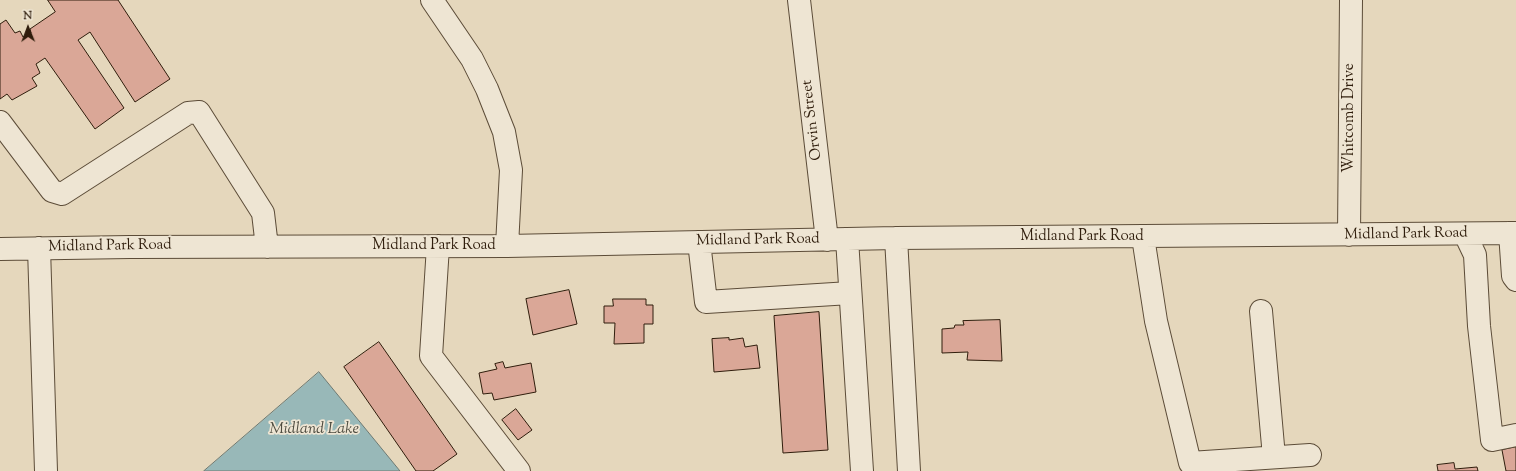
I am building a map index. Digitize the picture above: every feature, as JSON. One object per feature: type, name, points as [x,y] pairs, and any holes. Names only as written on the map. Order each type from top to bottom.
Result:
[{"type":"street","points":[[432,0],[472,59],[487,88],[504,132],[511,170],[507,246]]},
{"type":"street","name":"Orvin Street","points":[[799,0],[837,239],[850,293],[862,471]]},
{"type":"street","name":"Whitcomb Drive","points":[[1349,235],[1351,0]]},
{"type":"street","points":[[0,122],[52,191],[62,194],[188,113],[199,112],[263,213],[268,246]]},
{"type":"street","points":[[1513,233],[1513,276],[1516,281]]},
{"type":"street","name":"Midland Park Road","points":[[0,249],[268,246],[507,246],[896,238],[1513,233]]},
{"type":"street","points":[[1465,234],[1475,254],[1479,326],[1492,440],[1516,435]]},
{"type":"street","points":[[1143,237],[1156,321],[1190,463],[1310,455]]},
{"type":"street","points":[[896,238],[909,471]]},
{"type":"street","points":[[699,242],[706,302],[850,293]]},
{"type":"street","points":[[438,246],[431,356],[519,471]]},
{"type":"street","points":[[39,248],[46,471]]},
{"type":"street","points":[[1262,311],[1274,458]]},
{"type":"water","name":"Midland Lake","points":[[319,372],[400,471],[204,471]]},
{"type":"building","points":[[48,0],[118,0],[170,79],[135,102],[90,32],[78,40],[124,108],[95,129],[45,58],[36,64],[40,73],[32,78],[37,86],[12,100],[7,94],[0,99],[0,24],[6,20],[15,33],[20,31],[23,37],[31,33],[30,29],[55,12]]},
{"type":"building","points":[[569,290],[577,324],[533,335],[526,299]]},
{"type":"building","points":[[613,299],[646,299],[646,305],[653,305],[653,324],[644,324],[644,343],[614,344],[615,323],[604,323],[604,306],[613,306]]},
{"type":"building","points":[[819,312],[828,450],[783,453],[774,316]]},
{"type":"building","points":[[1000,320],[1002,361],[967,360],[968,352],[942,353],[942,329],[954,328],[955,325],[964,325],[963,321]]},
{"type":"building","points":[[729,338],[729,340],[743,338],[745,347],[757,345],[760,368],[714,372],[712,339]]},
{"type":"building","points":[[379,342],[457,454],[433,471],[416,471],[344,367]]},
{"type":"building","points":[[503,362],[505,368],[531,363],[536,392],[494,400],[492,393],[483,394],[479,373],[497,369],[495,364]]},
{"type":"building","points":[[516,409],[532,430],[518,440],[502,420]]},
{"type":"building","points":[[1516,447],[1516,471],[1506,471],[1502,450]]},
{"type":"building","points":[[1454,463],[1455,469],[1477,467],[1478,471],[1438,471],[1437,465]]}]
